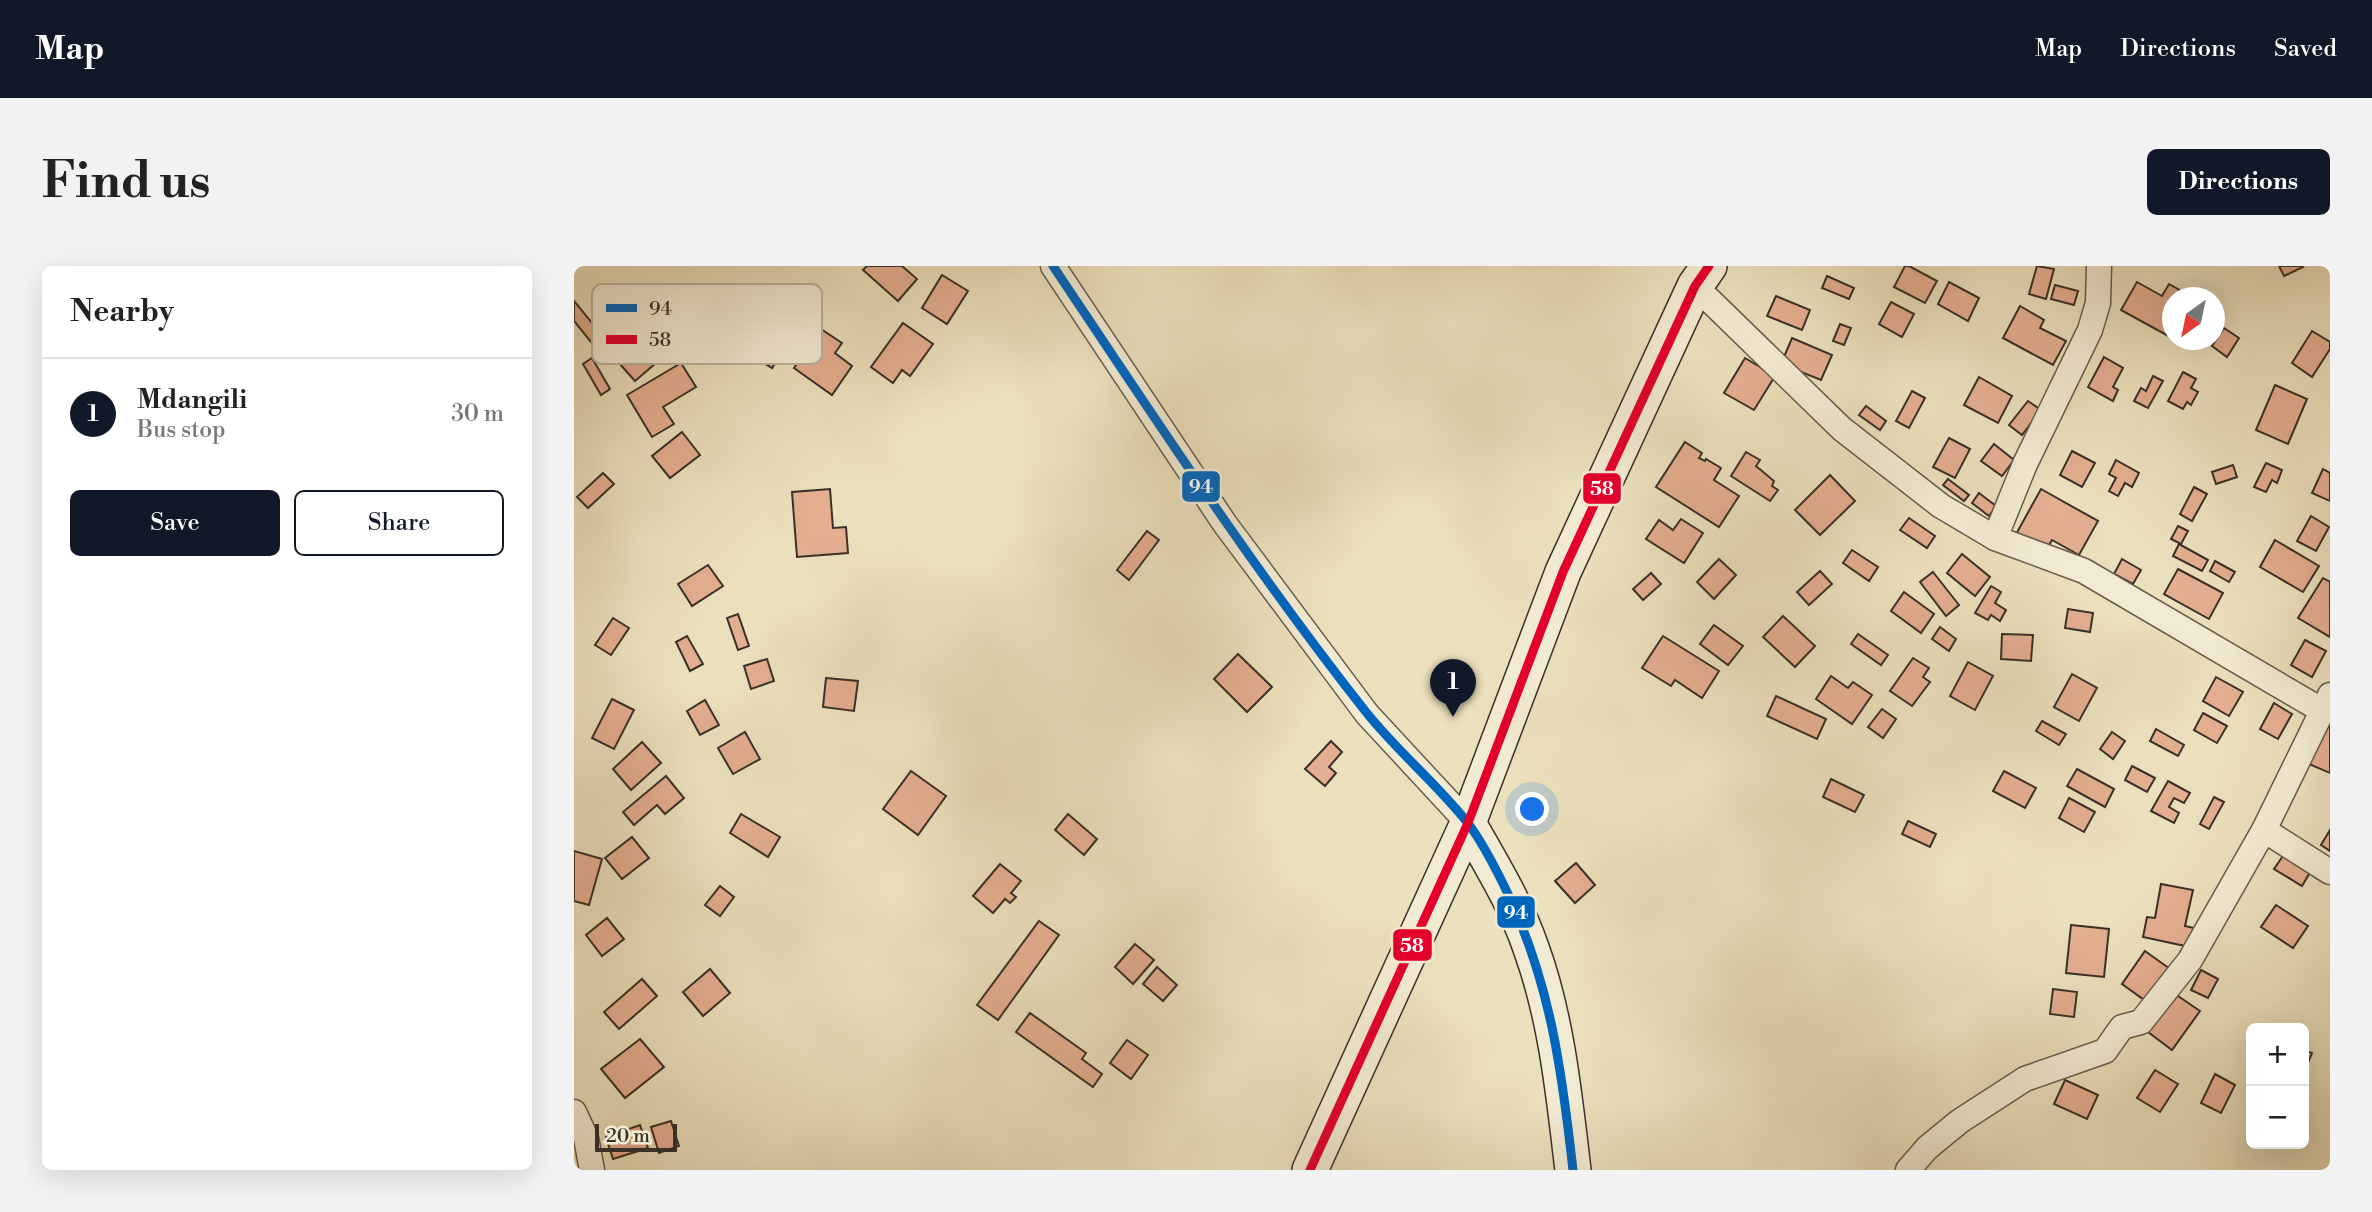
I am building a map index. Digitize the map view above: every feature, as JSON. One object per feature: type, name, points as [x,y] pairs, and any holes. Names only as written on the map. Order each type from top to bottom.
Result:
[{"type":"main road","points":[[1310,1170],[1468,823],[1563,572],[1702,276]]},
{"type":"main road","points":[[1468,823],[1508,893],[1531,947],[1547,999],[1560,1062],[1573,1170]]},
{"type":"street","points":[[1053,266],[1225,524],[1367,714],[1468,823]]},
{"type":"street","points":[[1995,538],[2025,464],[2090,330],[2098,303],[2099,266]]},
{"type":"street","points":[[1702,276],[1842,429],[1941,506],[1995,538],[2084,571],[2326,703],[2264,830],[2190,960],[2141,1022],[2122,1027],[2105,1051],[2025,1079],[1959,1121],[1927,1148],[1908,1170]]},
{"type":"street","points":[[2264,830],[2330,872]]},
{"type":"street","points":[[574,1112],[586,1139],[592,1170]]},
{"type":"building","points":[[867,266],[902,266],[917,279],[898,301],[863,270]]},
{"type":"building","points":[[1905,266],[1937,281],[1925,303],[1894,287]]},
{"type":"building","points":[[2037,266],[2054,269],[2046,299],[2029,294]]},
{"type":"building","points":[[2279,266],[2302,266],[2303,267],[2284,276]]},
{"type":"building","points":[[942,275],[968,291],[947,324],[922,308]]},
{"type":"building","points":[[1827,276],[1854,288],[1849,299],[1822,288]]},
{"type":"building","points":[[1949,282],[1979,298],[1968,321],[1938,304]]},
{"type":"building","points":[[2137,282],[2162,296],[2162,333],[2121,310]]},
{"type":"building","points":[[2055,285],[2078,291],[2074,305],[2051,299]]},
{"type":"building","points":[[1776,296],[1810,310],[1802,330],[1767,316]]},
{"type":"building","points":[[574,301],[592,323],[592,341],[591,342],[574,321]]},
{"type":"building","points":[[1891,302],[1914,314],[1902,337],[1879,324]]},
{"type":"building","points":[[2020,306],[2044,320],[2040,328],[2066,341],[2053,365],[2003,338]]},
{"type":"building","points":[[903,323],[933,344],[910,376],[902,370],[893,383],[871,367]]},
{"type":"building","points":[[1840,324],[1851,328],[1844,345],[1833,341]]},
{"type":"building","points":[[2225,329],[2239,338],[2227,357],[2217,350],[2225,350]]},
{"type":"building","points":[[822,330],[842,343],[835,353],[852,366],[832,395],[794,368],[797,364],[822,364]]},
{"type":"building","points":[[2312,331],[2330,342],[2330,349],[2312,377],[2292,363]]},
{"type":"building","points":[[1792,338],[1832,355],[1821,380],[1781,364]]},
{"type":"building","points":[[2104,357],[2123,368],[2113,387],[2118,390],[2113,401],[2088,387]]},
{"type":"building","points":[[592,358],[592,364],[595,364],[610,389],[601,395],[583,364]]},
{"type":"building","points":[[1745,358],[1775,376],[1754,410],[1724,393]]},
{"type":"building","points":[[620,364],[655,364],[635,381]]},
{"type":"building","points":[[679,364],[696,387],[663,407],[674,424],[652,437],[627,395]]},
{"type":"building","points":[[2183,372],[2196,379],[2191,388],[2198,392],[2191,405],[2187,402],[2183,409],[2168,401]]},
{"type":"building","points":[[2153,376],[2163,381],[2148,408],[2134,401],[2141,388],[2146,391]]},
{"type":"building","points":[[1979,377],[2012,396],[1998,423],[1964,405]]},
{"type":"building","points":[[2275,385],[2307,399],[2288,444],[2256,430]]},
{"type":"building","points":[[1912,391],[1925,398],[1909,428],[1896,421]]},
{"type":"building","points":[[2028,401],[2041,410],[2022,435],[2009,425]]},
{"type":"building","points":[[1866,406],[1886,421],[1880,430],[1859,415]]},
{"type":"building","points":[[682,432],[700,455],[670,478],[652,456]]},
{"type":"building","points":[[1949,438],[1970,449],[1955,478],[1933,467]]},
{"type":"building","points":[[1685,442],[1702,453],[1699,458],[1721,468],[1714,480],[1739,496],[1719,527],[1656,487]]},
{"type":"building","points":[[1994,444],[2014,460],[2002,476],[1981,461]]},
{"type":"building","points":[[2072,451],[2095,463],[2082,487],[2060,475]]},
{"type":"building","points":[[1746,452],[1760,460],[1756,466],[1774,481],[1772,486],[1778,490],[1770,501],[1731,476]]},
{"type":"building","points":[[2116,460],[2139,473],[2132,487],[2125,483],[2118,496],[2109,491],[2116,478],[2109,474]]},
{"type":"building","points":[[2266,463],[2282,470],[2277,483],[2272,480],[2266,492],[2254,487]]},
{"type":"building","points":[[2233,465],[2237,477],[2216,484],[2212,472]]},
{"type":"building","points":[[2323,469],[2330,473],[2330,501],[2312,493]]},
{"type":"building","points":[[603,473],[614,484],[588,508],[577,497]]},
{"type":"building","points":[[1830,475],[1855,501],[1820,535],[1795,510]]},
{"type":"building","points":[[1948,479],[1969,495],[1964,501],[1943,485]]},
{"type":"building","points":[[2194,487],[2207,494],[2192,521],[2180,514]]},
{"type":"building","points":[[830,489],[833,528],[846,527],[848,553],[797,557],[792,492]]},
{"type":"building","points":[[2041,489],[2098,521],[2079,555],[2052,540],[2045,552],[2015,536]]},
{"type":"building","points":[[1979,493],[1996,506],[1989,516],[1972,503]]},
{"type":"building","points":[[2311,516],[2329,527],[2316,551],[2297,541]]},
{"type":"building","points":[[1909,518],[1935,536],[1927,548],[1900,530]]},
{"type":"building","points":[[1681,519],[1703,533],[1684,563],[1646,539],[1659,520],[1673,530]]},
{"type":"building","points":[[2178,526],[2188,531],[2181,544],[2171,539]]},
{"type":"building","points":[[1147,531],[1159,540],[1129,580],[1117,570]]},
{"type":"building","points":[[2275,540],[2319,566],[2303,592],[2260,567]]},
{"type":"building","points":[[2179,544],[2208,560],[2202,571],[2173,556]]},
{"type":"building","points":[[1852,550],[1878,567],[1869,581],[1843,563]]},
{"type":"building","points":[[1962,554],[1990,577],[1975,596],[1947,573]]},
{"type":"building","points":[[1719,559],[1736,575],[1714,599],[1697,582]]},
{"type":"building","points":[[2122,559],[2141,570],[2133,584],[2114,574]]},
{"type":"building","points":[[2215,561],[2235,572],[2229,582],[2210,571]]},
{"type":"building","points":[[708,565],[723,586],[692,606],[678,584]]},
{"type":"building","points":[[2178,569],[2223,593],[2209,619],[2164,594]]},
{"type":"building","points":[[1820,571],[1832,584],[1809,605],[1797,592]]},
{"type":"building","points":[[1933,572],[1959,605],[1946,616],[1920,582]]},
{"type":"building","points":[[1651,573],[1661,584],[1643,600],[1633,589]]},
{"type":"building","points":[[2323,578],[2330,582],[2330,637],[2298,618]]},
{"type":"building","points":[[1991,586],[2001,592],[1995,603],[2006,610],[2000,621],[1991,615],[1988,620],[1975,613]]},
{"type":"building","points":[[1904,592],[1934,614],[1921,633],[1891,611]]},
{"type":"building","points":[[2068,609],[2093,613],[2090,632],[2065,628]]},
{"type":"building","points":[[738,614],[749,646],[738,650],[727,618]]},
{"type":"building","points":[[1783,616],[1815,646],[1795,667],[1763,637]]},
{"type":"building","points":[[613,618],[629,628],[611,655],[595,645]]},
{"type":"building","points":[[1714,625],[1743,646],[1728,665],[1700,644]]},
{"type":"building","points":[[1940,627],[1956,639],[1949,651],[1932,639]]},
{"type":"building","points":[[1858,634],[1888,655],[1881,665],[1851,644]]},
{"type":"building","points":[[2002,634],[2033,635],[2031,661],[2001,659]]},
{"type":"building","points":[[687,636],[703,664],[690,671],[676,642]]},
{"type":"building","points":[[1663,636],[1719,671],[1702,698],[1675,680],[1671,686],[1642,668]]},
{"type":"building","points":[[2305,640],[2326,651],[2312,677],[2291,665]]},
{"type":"building","points":[[1238,654],[1272,687],[1247,712],[1214,679]]},
{"type":"building","points":[[1913,658],[1929,668],[1923,677],[1930,682],[1912,706],[1890,691]]},
{"type":"building","points":[[767,659],[774,681],[751,689],[744,666]]},
{"type":"building","points":[[1968,662],[1993,676],[1975,710],[1950,696]]},
{"type":"building","points":[[2072,674],[2097,688],[2079,721],[2054,707]]},
{"type":"building","points":[[1831,676],[1848,688],[1853,682],[1872,695],[1852,724],[1816,699]]},
{"type":"building","points":[[2216,677],[2243,692],[2229,716],[2203,701]]},
{"type":"building","points":[[826,678],[858,681],[854,711],[823,707]]},
{"type":"building","points":[[1776,696],[1826,719],[1817,739],[1767,716]]},
{"type":"building","points":[[612,699],[634,710],[614,749],[592,738]]},
{"type":"building","points":[[705,700],[719,725],[700,735],[687,711]]},
{"type":"building","points":[[2274,703],[2292,714],[2278,739],[2260,729]]},
{"type":"building","points":[[1882,709],[1896,719],[1883,738],[1868,727]]},
{"type":"building","points":[[2203,713],[2227,726],[2217,743],[2194,730]]},
{"type":"building","points":[[2330,716],[2330,773],[2309,764]]},
{"type":"building","points":[[2042,721],[2066,734],[2059,745],[2036,731]]},
{"type":"building","points":[[2156,729],[2184,745],[2178,756],[2150,741]]},
{"type":"building","points":[[745,732],[760,759],[733,774],[718,748]]},
{"type":"building","points":[[2112,732],[2125,741],[2113,759],[2100,749]]},
{"type":"building","points":[[1331,741],[1342,752],[1329,767],[1336,773],[1325,786],[1305,769]]},
{"type":"building","points":[[642,742],[661,763],[631,790],[613,769]]},
{"type":"building","points":[[2132,766],[2155,778],[2147,792],[2125,780]]},
{"type":"building","points":[[2077,769],[2114,789],[2105,807],[2067,786]]},
{"type":"building","points":[[911,771],[946,796],[918,835],[883,809]]},
{"type":"building","points":[[2004,771],[2036,788],[2025,808],[1993,791]]},
{"type":"building","points":[[666,776],[684,798],[665,814],[657,805],[634,825],[623,812]]},
{"type":"building","points":[[1831,779],[1864,795],[1855,812],[1823,797]]},
{"type":"building","points":[[2168,781],[2190,793],[2184,803],[2174,798],[2169,807],[2179,813],[2174,823],[2151,811]]},
{"type":"building","points":[[2214,797],[2224,802],[2209,829],[2200,824]]},
{"type":"building","points":[[2069,798],[2095,812],[2084,832],[2059,818]]},
{"type":"building","points":[[741,814],[780,837],[768,857],[730,833]]},
{"type":"building","points":[[1068,814],[1097,839],[1084,855],[1055,830]]},
{"type":"building","points":[[1908,821],[1936,834],[1930,847],[1902,834]]},
{"type":"building","points":[[2330,830],[2330,851],[2321,845]]},
{"type":"building","points":[[632,837],[649,858],[622,879],[605,858]]},
{"type":"building","points":[[574,851],[602,859],[589,905],[574,901]]},
{"type":"building","points":[[2285,853],[2312,869],[2302,886],[2274,869]]},
{"type":"building","points":[[1576,863],[1595,885],[1575,903],[1555,881]]},
{"type":"building","points":[[1000,864],[1021,881],[1011,893],[1016,897],[1010,903],[1005,899],[993,913],[973,896]]},
{"type":"building","points":[[2161,884],[2193,890],[2185,926],[2194,928],[2190,947],[2143,937],[2147,917],[2155,918]]},
{"type":"building","points":[[720,886],[734,897],[720,916],[705,905]]},
{"type":"building","points":[[2276,905],[2308,926],[2293,948],[2261,927]]},
{"type":"building","points":[[607,918],[624,939],[602,956],[586,935]]},
{"type":"building","points":[[1039,921],[1059,935],[998,1020],[977,1005]]},
{"type":"building","points":[[2071,925],[2109,929],[2104,977],[2066,973]]},
{"type":"building","points":[[1135,944],[1154,960],[1133,984],[1115,967]]},
{"type":"building","points":[[2145,951],[2170,969],[2147,1002],[2122,984]]},
{"type":"building","points":[[1157,967],[1177,985],[1163,1001],[1143,984]]},
{"type":"building","points":[[710,969],[730,993],[703,1016],[683,992]]},
{"type":"building","points":[[2201,970],[2218,979],[2208,998],[2191,990]]},
{"type":"building","points":[[642,979],[657,996],[619,1029],[604,1012]]},
{"type":"building","points":[[2053,989],[2077,992],[2074,1017],[2050,1014]]},
{"type":"building","points":[[2175,994],[2200,1011],[2172,1050],[2148,1032]]},
{"type":"building","points":[[1030,1013],[1086,1053],[1082,1059],[1102,1074],[1093,1087],[1016,1032]]},
{"type":"building","points":[[640,1039],[664,1067],[625,1098],[601,1069]]},
{"type":"building","points":[[1127,1040],[1148,1055],[1131,1079],[1110,1063]]},
{"type":"building","points":[[2155,1070],[2178,1084],[2160,1112],[2137,1098]]},
{"type":"building","points":[[2215,1074],[2235,1085],[2221,1113],[2201,1103]]},
{"type":"building","points":[[2065,1080],[2098,1095],[2087,1119],[2054,1104]]},
{"type":"building","points":[[671,1121],[679,1146],[659,1153],[651,1127]]},
{"type":"building","points":[[640,1125],[648,1148],[613,1159],[606,1137]]},
{"type":"transit line","name":"94","points":[[1053,266],[1205,492],[1324,658],[1390,740],[1455,808],[1484,848],[1523,930],[1545,997],[1559,1064],[1573,1170]]},
{"type":"transit line","name":"58","points":[[1310,1170],[1468,823],[1563,572],[1695,286],[1709,266]]},
{"type":"place","name":"Mdangili","points":[[1453,717]]}]
